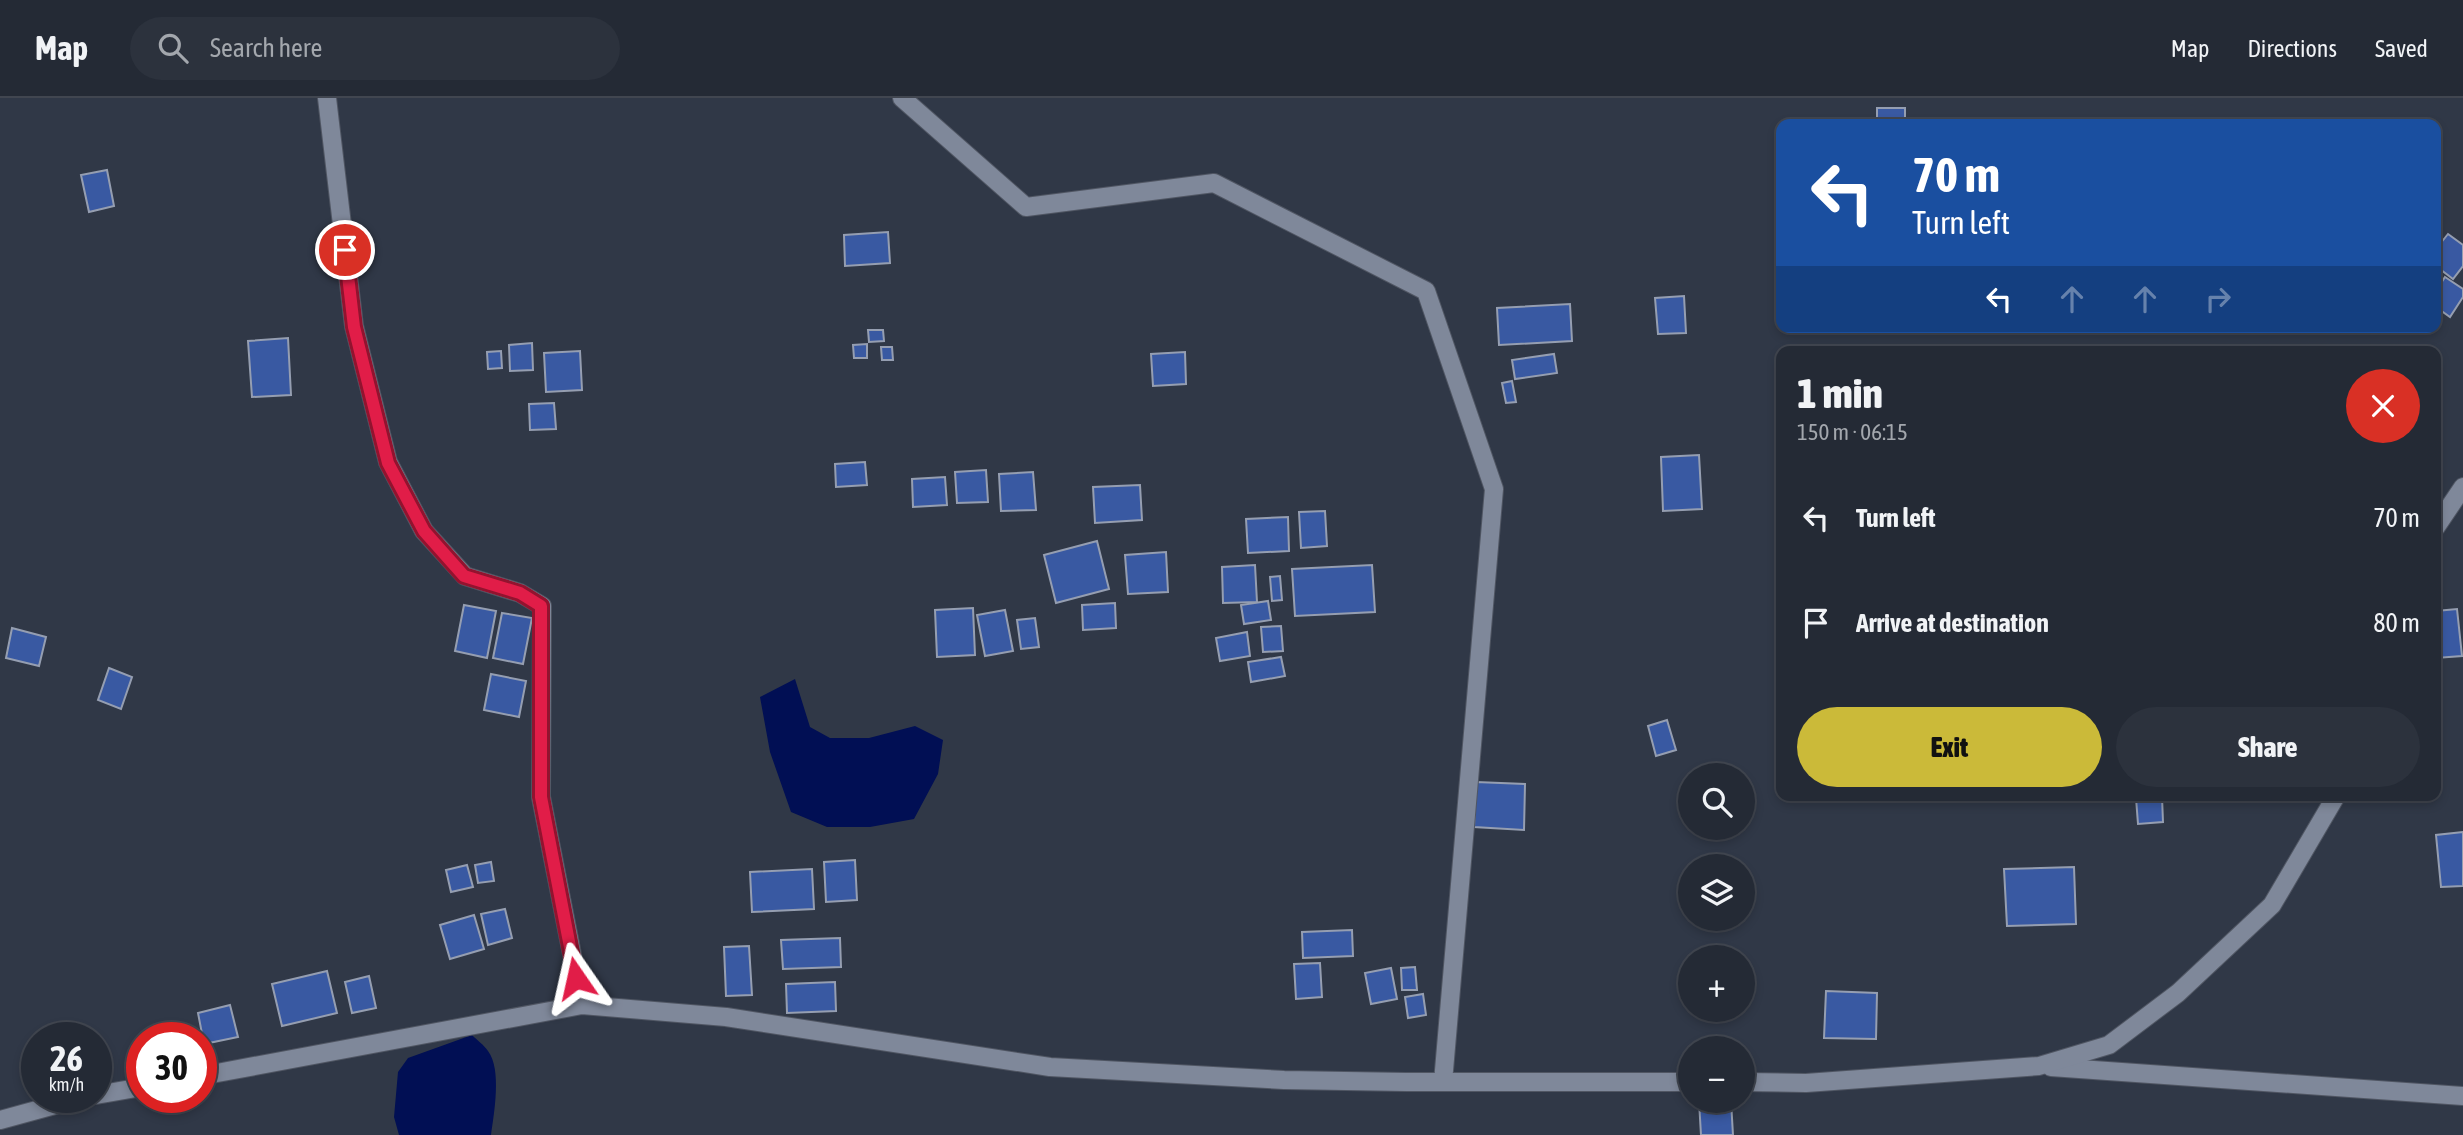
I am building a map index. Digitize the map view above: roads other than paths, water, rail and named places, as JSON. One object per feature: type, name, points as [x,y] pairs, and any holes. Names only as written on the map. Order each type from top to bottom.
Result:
[{"type":"street","points":[[327,98],[354,327],[388,463],[424,531],[464,576],[520,593],[541,606],[541,797],[582,1005]]},
{"type":"street","points":[[902,98],[1027,207],[1214,183],[1426,291],[1494,489],[1443,1082]]},
{"type":"street","points":[[2441,520],[2463,487]]},
{"type":"street","points":[[2039,1066],[2109,1045],[2178,993],[2272,905],[2333,801]]},
{"type":"street","points":[[217,1073],[582,1005],[726,1017],[1050,1067],[1284,1080],[1678,1082]]},
{"type":"street","points":[[1755,1082],[1806,1083],[2039,1066],[2463,1096]]},
{"type":"street","points":[[0,1120],[26,1113]]}]
